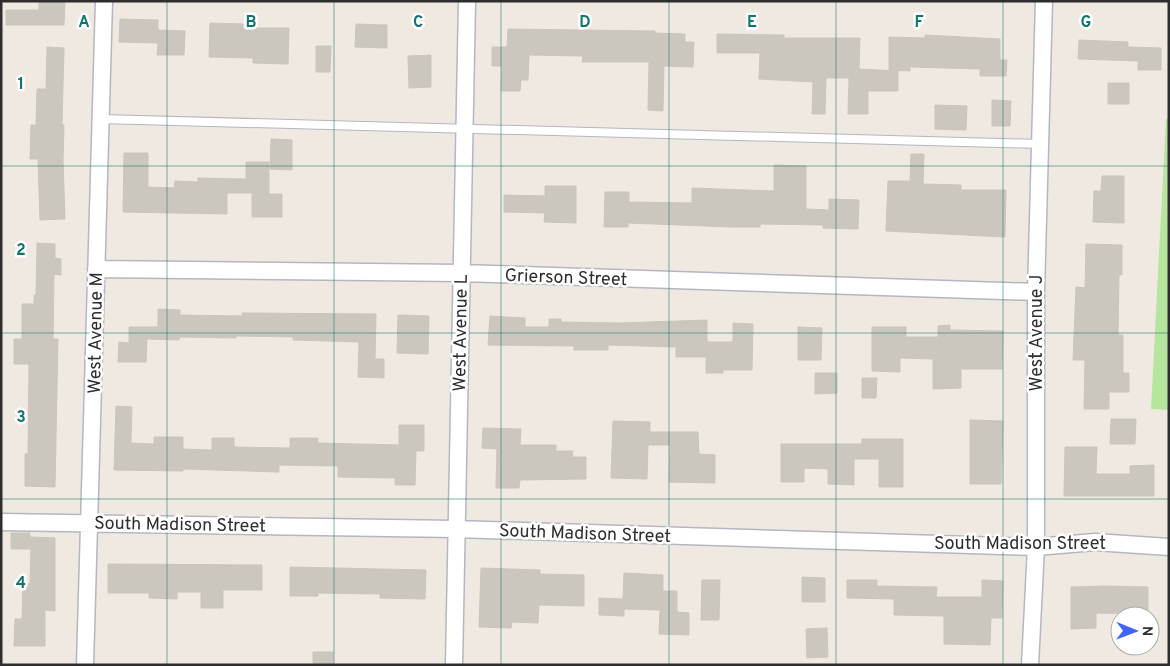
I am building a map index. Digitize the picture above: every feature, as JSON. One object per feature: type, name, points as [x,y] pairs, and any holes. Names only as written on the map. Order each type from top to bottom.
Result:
[{"type":"street","name":"West Avenue M","points":[[85,665],[104,1]]},
{"type":"street","name":"West Avenue L","points":[[454,665],[468,1]]},
{"type":"street","name":"West Avenue J","points":[[1030,665],[1036,547],[1036,292],[1044,1]]},
{"type":"street","name":"Grierson Street","points":[[96,269],[461,273],[1036,292]]},
{"type":"street","name":"South Madison Street","points":[[1,522],[456,529],[1036,547],[1095,542],[1169,546]]},
{"type":"lane","points":[[101,119],[1040,144]]},
{"type":"green space","points":[[1166,119],[1169,119],[1169,410],[1151,409]]},
{"type":"building","points":[[39,1],[65,1],[64,25],[6,25],[6,10],[39,10]]},
{"type":"building","points":[[120,19],[158,20],[158,30],[185,31],[184,55],[157,55],[158,43],[119,42]]},
{"type":"building","points":[[210,23],[243,24],[243,28],[289,28],[288,64],[253,63],[253,58],[209,57]]},
{"type":"building","points":[[356,24],[387,25],[387,48],[355,47]]},
{"type":"building","points":[[508,29],[655,31],[655,33],[685,34],[685,42],[694,42],[693,67],[664,66],[663,111],[648,110],[649,62],[582,62],[583,56],[529,55],[528,80],[521,80],[520,91],[501,91],[502,66],[492,66],[492,47],[507,47]]},
{"type":"building","points":[[717,34],[784,35],[784,38],[860,38],[859,69],[898,71],[898,91],[868,91],[868,114],[848,114],[849,78],[826,78],[825,114],[812,114],[813,82],[759,79],[760,53],[717,53]]},
{"type":"building","points":[[925,35],[1000,39],[1000,60],[1007,60],[1006,76],[980,76],[980,69],[910,67],[910,71],[889,70],[889,37],[925,38]]},
{"type":"building","points":[[1079,40],[1128,42],[1128,47],[1161,48],[1161,70],[1138,70],[1138,61],[1078,59]]},
{"type":"building","points":[[316,46],[331,46],[330,72],[316,72]]},
{"type":"building","points":[[47,47],[64,48],[62,125],[64,125],[65,219],[40,220],[38,159],[30,159],[31,125],[36,125],[37,89],[46,89]]},
{"type":"building","points":[[431,55],[431,87],[409,88],[408,56]]},
{"type":"building","points":[[1108,83],[1129,83],[1129,104],[1108,104]]},
{"type":"building","points":[[992,100],[1011,101],[1010,126],[992,126]]},
{"type":"building","points":[[935,105],[967,106],[966,130],[935,129]]},
{"type":"building","points":[[271,139],[292,140],[292,170],[270,169]]},
{"type":"building","points":[[124,153],[148,153],[148,187],[174,188],[175,181],[198,182],[198,178],[246,179],[246,162],[269,162],[269,194],[282,194],[282,217],[252,217],[252,193],[227,193],[227,214],[123,212]]},
{"type":"building","points":[[911,154],[924,154],[923,184],[961,185],[961,190],[1006,190],[1005,237],[886,231],[888,181],[910,181]]},
{"type":"building","points":[[774,165],[806,166],[806,209],[829,210],[829,199],[859,200],[858,229],[823,228],[823,225],[760,224],[760,227],[731,227],[628,223],[628,227],[604,227],[605,192],[629,192],[629,202],[692,203],[692,188],[774,191]]},
{"type":"building","points":[[1102,176],[1124,176],[1124,223],[1093,222],[1094,191],[1101,191]]},
{"type":"building","points":[[545,186],[576,186],[576,223],[544,222],[545,213],[504,212],[504,195],[545,196]]},
{"type":"building","points":[[37,243],[55,244],[55,258],[61,259],[61,275],[54,274],[53,339],[58,339],[55,487],[25,486],[25,454],[28,454],[29,364],[14,364],[14,339],[22,339],[22,304],[34,304],[34,295],[36,295]]},
{"type":"building","points":[[1086,244],[1122,245],[1122,275],[1119,275],[1118,335],[1123,335],[1123,373],[1129,373],[1129,392],[1109,392],[1109,409],[1084,409],[1085,360],[1073,360],[1076,287],[1085,288]]},
{"type":"building","points":[[158,309],[180,310],[180,315],[242,316],[242,313],[376,314],[375,359],[384,359],[384,378],[358,377],[359,342],[293,340],[293,337],[236,336],[236,338],[180,337],[179,340],[147,339],[146,362],[118,362],[119,342],[129,343],[129,327],[158,327]]},
{"type":"building","points":[[398,315],[429,316],[428,354],[397,353]]},
{"type":"building","points":[[490,316],[525,318],[525,327],[549,327],[549,319],[561,319],[561,322],[620,323],[707,320],[707,342],[733,342],[733,323],[753,324],[752,370],[723,370],[723,373],[706,373],[706,357],[676,357],[676,347],[608,345],[608,350],[574,350],[574,346],[488,345]]},
{"type":"building","points":[[950,325],[950,330],[1003,331],[1002,369],[961,369],[961,388],[933,389],[933,359],[900,358],[900,372],[872,371],[872,327],[906,327],[906,337],[938,337],[938,326]]},
{"type":"building","points":[[798,327],[822,328],[821,360],[798,360]]},
{"type":"building","points":[[815,373],[837,373],[837,393],[815,394]]},
{"type":"building","points":[[862,378],[877,378],[876,398],[862,398]]},
{"type":"building","points":[[116,406],[132,407],[131,443],[154,444],[154,437],[183,437],[183,449],[212,450],[212,438],[234,438],[234,447],[290,448],[290,438],[318,438],[318,443],[399,445],[399,425],[424,425],[424,451],[416,451],[415,485],[395,485],[395,478],[338,477],[338,466],[279,465],[279,472],[183,469],[183,471],[114,470]]},
{"type":"building","points":[[1111,419],[1136,419],[1135,444],[1110,444]]},
{"type":"building","points":[[970,420],[1003,421],[1001,484],[970,484]]},
{"type":"building","points":[[613,421],[650,422],[650,432],[698,432],[699,454],[715,455],[715,483],[669,482],[670,445],[648,445],[647,479],[611,478]]},
{"type":"building","points":[[483,428],[521,429],[520,445],[556,445],[556,451],[573,451],[572,457],[586,457],[586,479],[520,480],[519,488],[496,488],[497,449],[482,448]]},
{"type":"building","points":[[862,439],[903,439],[903,487],[879,487],[879,459],[854,459],[854,485],[828,484],[828,469],[804,468],[804,482],[781,482],[781,444],[862,444]]},
{"type":"building","points":[[1065,447],[1097,447],[1096,474],[1130,474],[1130,466],[1154,465],[1154,496],[1064,496]]},
{"type":"building","points":[[11,533],[30,533],[30,537],[55,538],[55,611],[45,610],[45,646],[14,646],[15,619],[22,619],[23,584],[30,584],[31,549],[11,549]]},
{"type":"building","points":[[108,564],[262,565],[262,590],[223,590],[223,608],[201,608],[201,592],[177,592],[177,599],[149,598],[149,593],[108,593]]},
{"type":"building","points":[[290,567],[426,570],[425,599],[380,598],[380,594],[318,593],[318,596],[290,596]]},
{"type":"building","points":[[481,568],[540,570],[540,574],[584,575],[584,606],[539,605],[538,623],[512,622],[511,628],[479,627]]},
{"type":"building","points":[[624,573],[663,575],[663,591],[677,591],[677,612],[689,613],[689,635],[659,634],[660,610],[624,609],[624,616],[599,615],[599,598],[623,599]]},
{"type":"building","points":[[802,577],[825,578],[825,602],[802,602]]},
{"type":"building","points":[[702,580],[720,580],[719,620],[701,620]]},
{"type":"building","points":[[847,580],[877,580],[877,586],[937,587],[936,597],[982,597],[982,580],[1003,581],[1002,618],[991,618],[990,645],[944,644],[944,616],[894,615],[894,599],[847,598]]},
{"type":"building","points":[[1071,587],[1148,587],[1148,606],[1110,606],[1110,613],[1096,613],[1096,628],[1071,629]]},
{"type":"building","points":[[827,628],[828,657],[807,658],[806,629]]},
{"type":"building","points":[[313,652],[333,652],[333,665],[313,665]]}]
